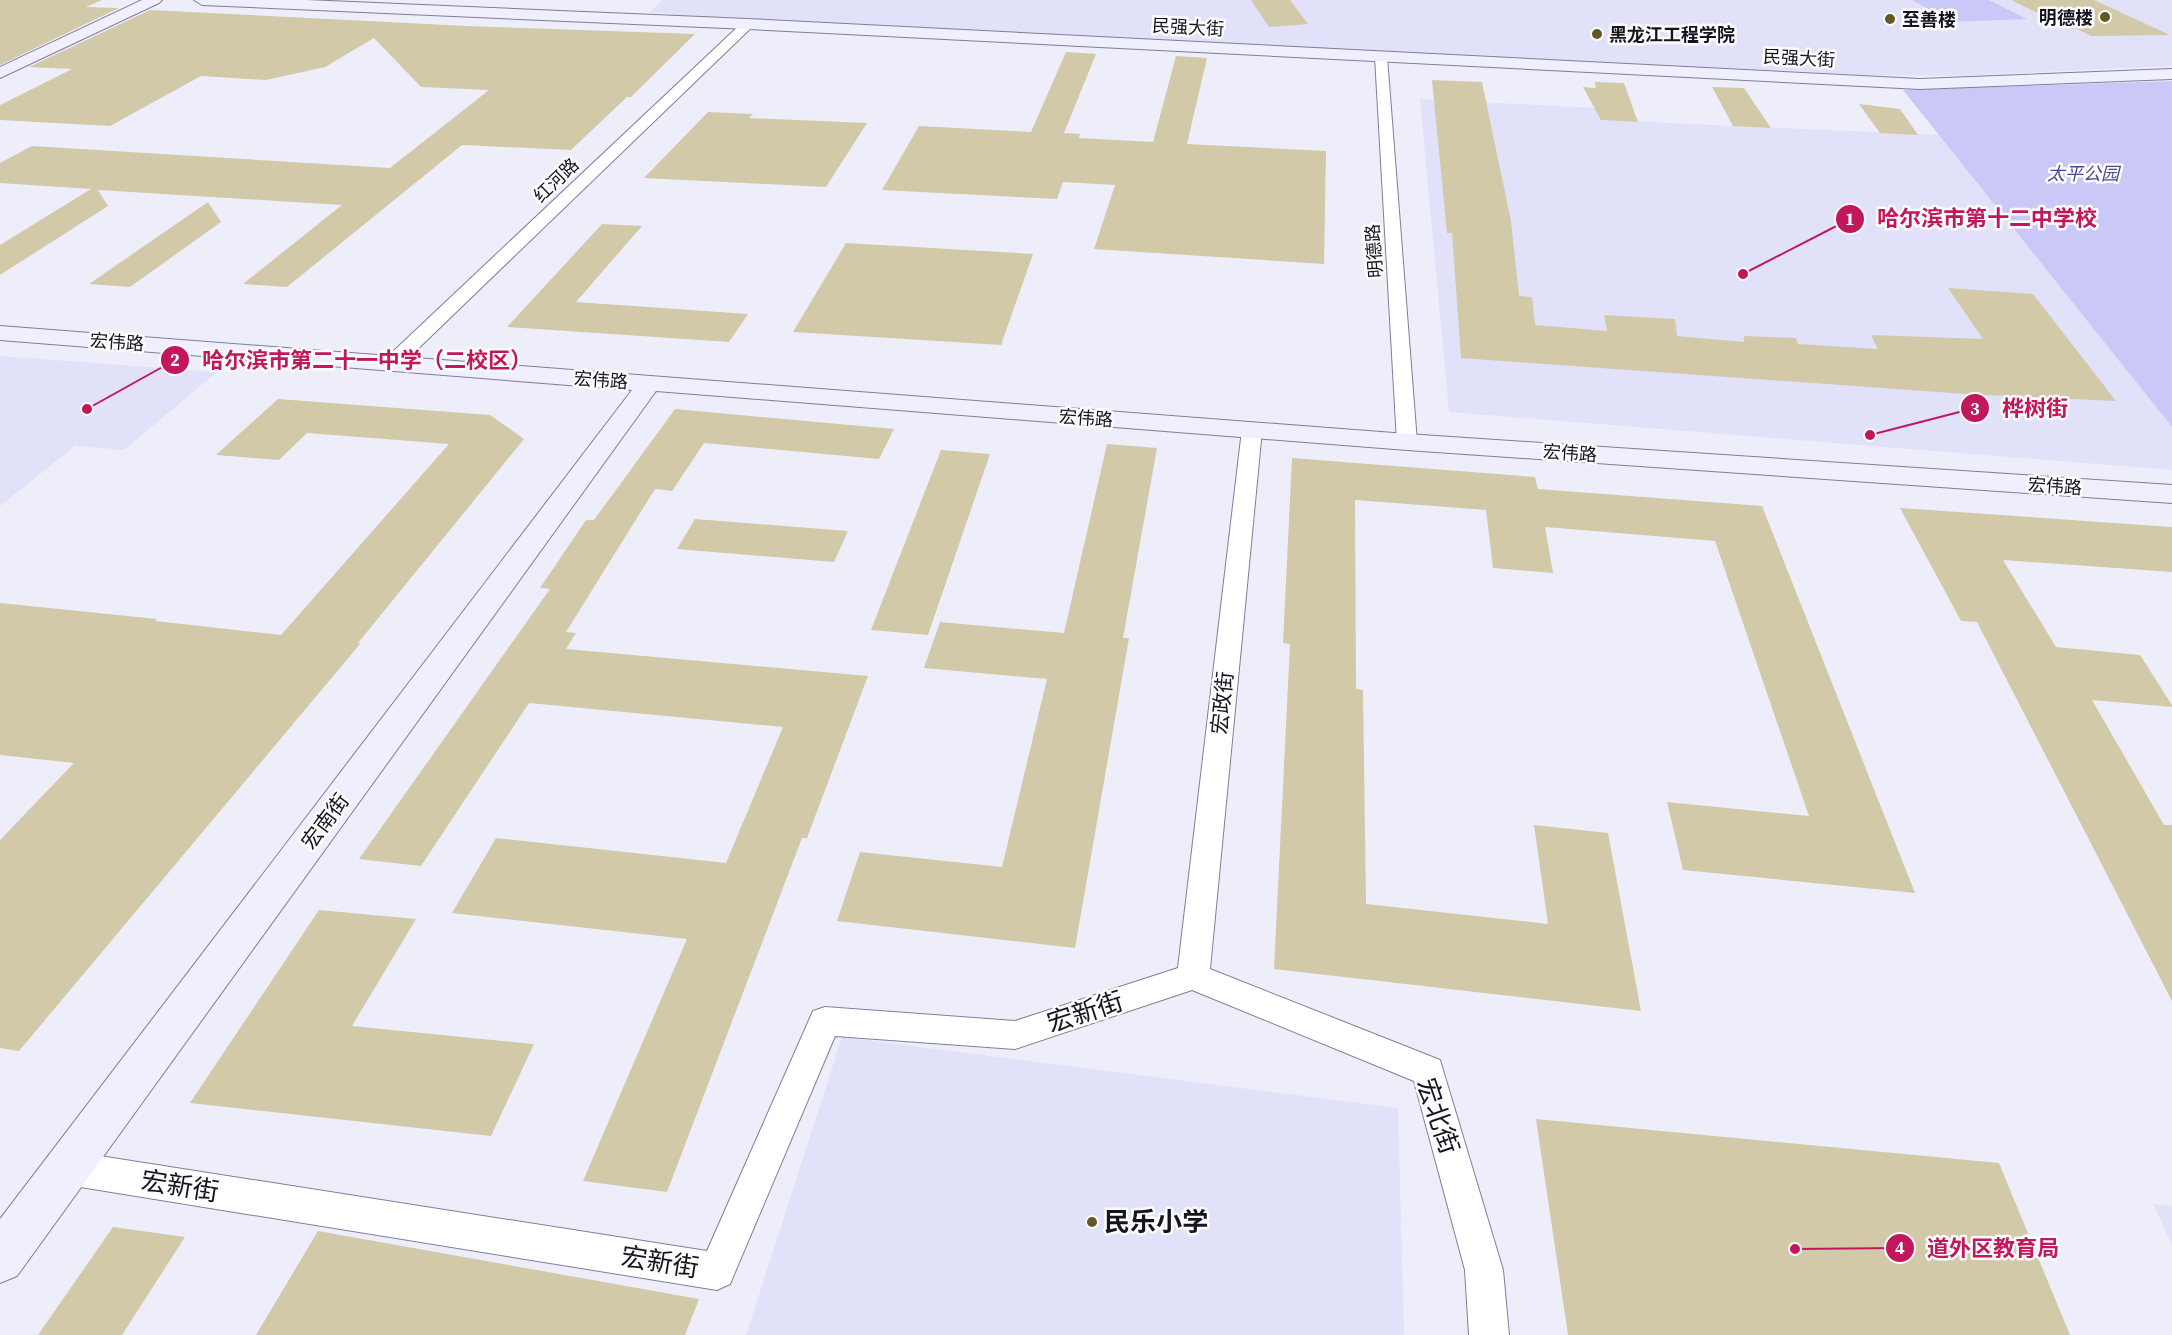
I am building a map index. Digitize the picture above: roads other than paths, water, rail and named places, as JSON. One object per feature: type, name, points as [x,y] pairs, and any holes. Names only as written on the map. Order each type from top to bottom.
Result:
[{"type":"street","points":[[0,74],[154,0]]},
{"type":"street","name":"民强大街","points":[[202,0],[748,24],[1920,84],[2172,74]]},
{"type":"street","name":"红河路","points":[[391,364],[748,24]]},
{"type":"street","name":"明德路","points":[[1381,57],[1407,442]]},
{"type":"street","name":"宏伟路","points":[[0,333],[1407,442],[2172,494]]},
{"type":"street","name":"宏南街","points":[[0,1259],[649,384]]},
{"type":"street","name":"宏政街","points":[[1193,976],[1251,430]]},
{"type":"street","name":"宏新街","points":[[68,1168],[717,1270],[825,1021],[1016,1035],[1193,976]]},
{"type":"street","name":"宏北街","points":[[1193,976],[1428,1071],[1484,1270],[1489,1335]]},
{"type":"place","name":"明德楼","points":[[2105,17]]},
{"type":"place","name":"至善楼","points":[[1890,19]]},
{"type":"place","name":"黑龙江工程学院","points":[[1597,34]]},
{"type":"place","name":"哈尔滨市第十二中学校","points":[[1743,274]]},
{"type":"place","name":"哈尔滨市第二十一中学（二校区）","points":[[87,409]]},
{"type":"place","name":"桦树街","points":[[1870,435]]},
{"type":"place","name":"民乐小学","points":[[1092,1222]]},
{"type":"place","name":"道外区教育局","points":[[1795,1249]]},
{"type":"park label","name":"太平公园","points":[[2083,173]]}]
